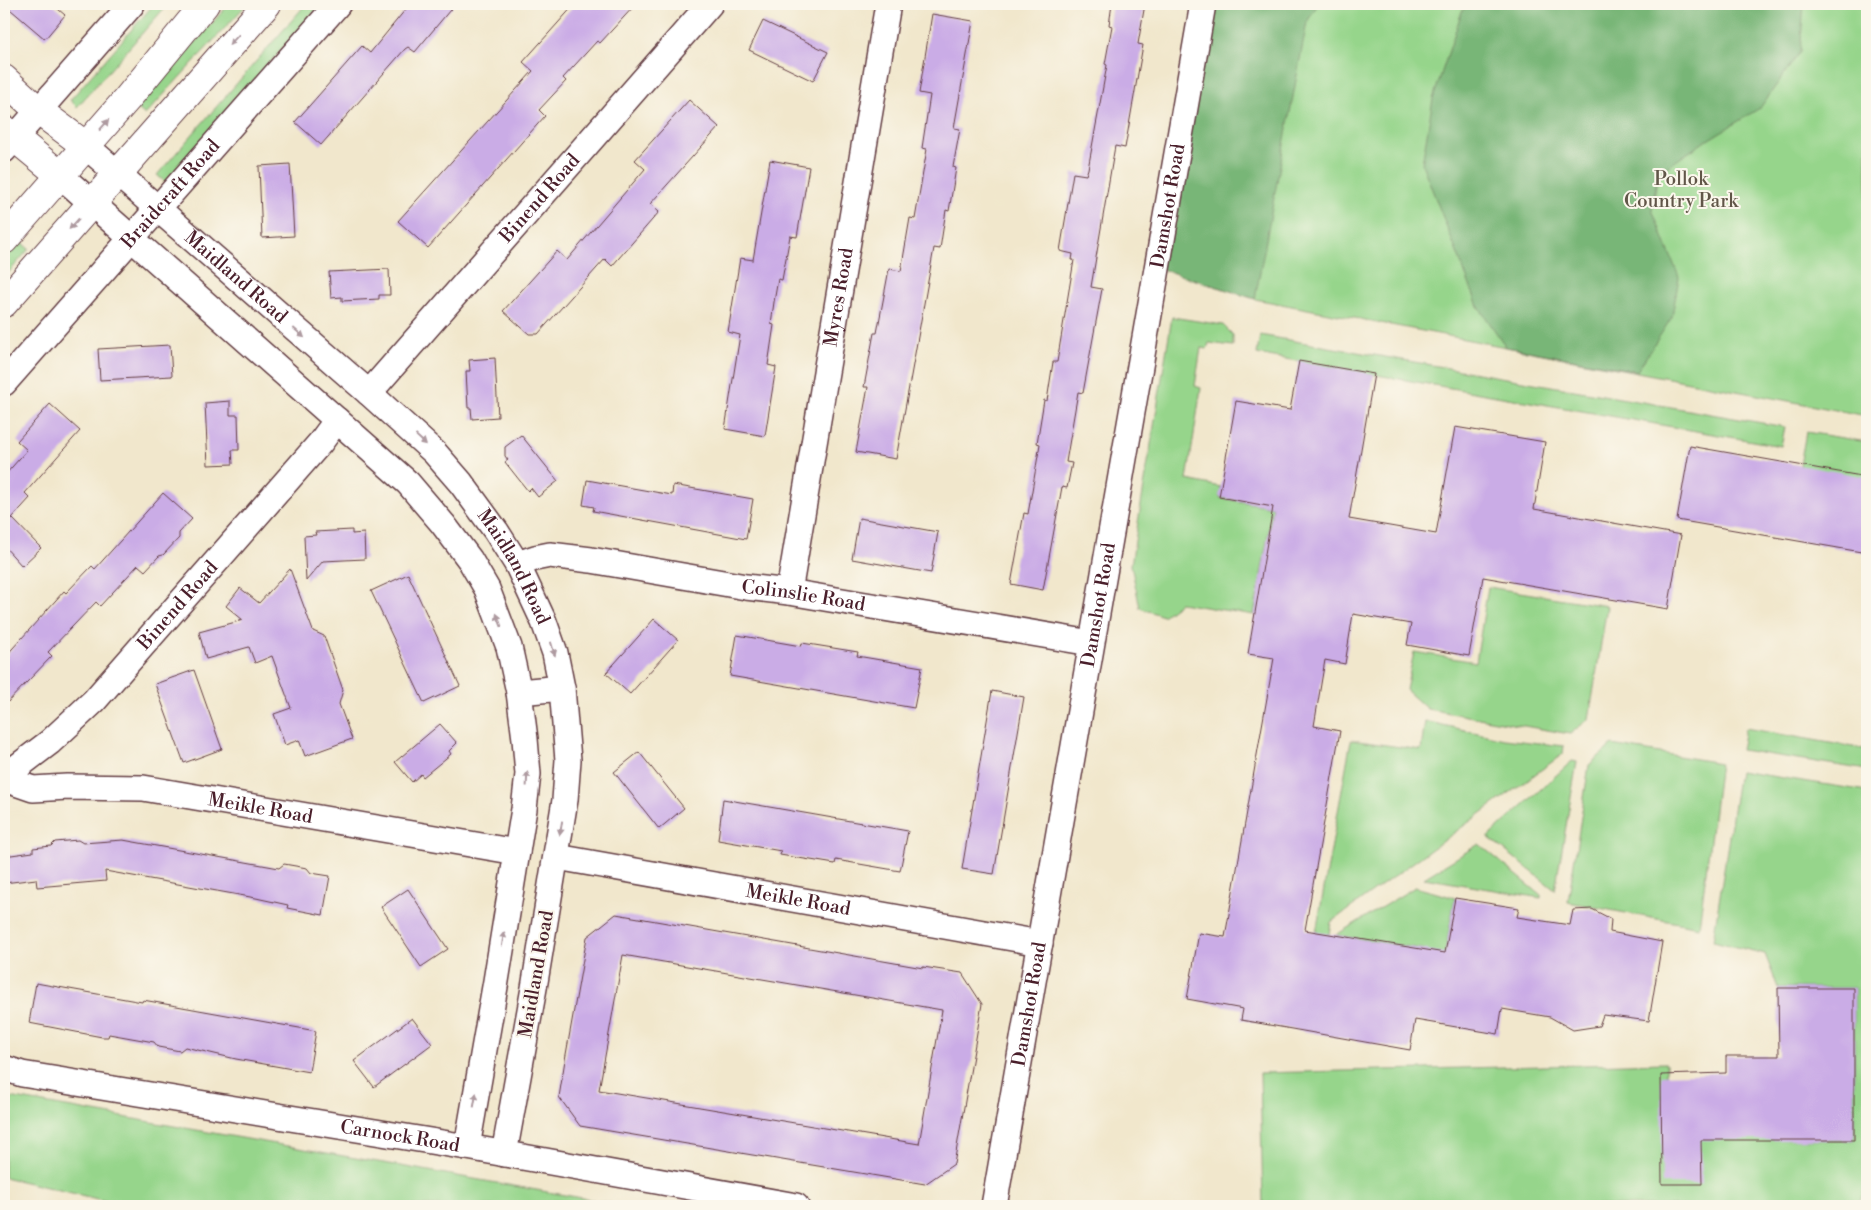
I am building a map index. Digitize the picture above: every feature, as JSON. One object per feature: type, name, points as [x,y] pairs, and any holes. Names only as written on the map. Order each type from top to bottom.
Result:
[{"type":"street","points":[[60,175],[7,139],[40,110],[132,4]]},
{"type":"street","points":[[4,240],[127,99],[205,4]]},
{"type":"street","points":[[4,303],[118,174],[159,124],[267,4]]},
{"type":"street","name":"Braidcraft Road","points":[[4,383],[338,4]]},
{"type":"street","name":"Binend Road","points":[[369,393],[710,4]]},
{"type":"street","name":"Myres Road","points":[[788,592],[888,4]]},
{"type":"street","name":"Damshot Road","points":[[994,1206],[1204,4]]},
{"type":"street","points":[[4,80],[86,146]]},
{"type":"street","name":"Maidland Road","points":[[86,146],[435,453],[461,483],[496,531],[517,564],[544,622],[555,653],[562,688],[568,760],[565,800],[504,1154]]},
{"type":"street","name":"Maidland Road","points":[[60,175],[130,239],[408,483],[443,524],[470,560],[487,589],[509,647],[519,692],[528,774],[496,981],[466,1148]]},
{"type":"street","name":"Binend Road","points":[[4,778],[50,742],[94,701],[320,443],[337,420]]},
{"type":"street","name":"Colinslie Road","points":[[517,564],[550,555],[592,560],[746,587],[788,592],[1092,642]]},
{"type":"street","points":[[519,692],[562,688]]},
{"type":"street","name":"Meikle Road","points":[[4,778],[33,789],[67,787],[143,788],[517,852]]},
{"type":"street","name":"Meikle Road","points":[[556,856],[1040,943]]},
{"type":"street","points":[[496,981],[534,988]]},
{"type":"street","name":"Carnock Road","points":[[4,1068],[22,1074],[504,1154],[796,1206]]},
{"type":"green space","points":[[154,4],[168,4],[77,107],[70,100]]},
{"type":"green space","points":[[229,4],[247,4],[145,115],[137,108]]},
{"type":"green space","points":[[306,4],[322,4],[165,182],[157,175]]},
{"type":"green space","points":[[1210,4],[1318,4],[1307,22],[1255,299],[1158,268]]},
{"type":"green space","name":"Pollok Country Park","points":[[1226,4],[1867,4],[1867,416],[1255,299],[1182,274]]},
{"type":"green space","points":[[1470,4],[1804,4],[1800,52],[1760,108],[1658,173],[1652,209],[1679,277],[1672,317],[1637,371],[1506,347],[1478,306],[1422,164],[1433,99],[1462,11]]},
{"type":"green space","points":[[18,240],[29,249],[4,278],[4,257]]},
{"type":"green space","points":[[1172,317],[1223,325],[1233,335],[1233,346],[1209,343],[1207,349],[1201,348],[1195,386],[1201,388],[1187,480],[1221,487],[1220,498],[1273,507],[1254,615],[1180,603],[1163,616],[1140,608],[1131,565]]},
{"type":"green space","points":[[1260,335],[1785,427],[1781,446],[1257,354]]},
{"type":"green space","points":[[1806,432],[1867,442],[1867,483],[1799,471]]},
{"type":"green space","points":[[1488,587],[1607,606],[1589,719],[1570,734],[1427,709],[1406,690],[1414,652],[1476,662]]},
{"type":"green space","points":[[1425,721],[1504,739],[1564,746],[1563,754],[1331,922],[1328,940],[1315,938],[1351,740],[1421,750]]},
{"type":"green space","points":[[1745,728],[1864,749],[1867,730],[1867,770],[1741,750]]},
{"type":"green space","points":[[1612,745],[1720,763],[1699,927],[1568,902],[1589,765]]},
{"type":"green space","points":[[1572,761],[1577,762],[1555,890],[1488,837]]},
{"type":"green space","points":[[1739,771],[1867,791],[1867,1189],[1857,1206],[1263,1206],[1260,1073],[1666,1063],[1667,1139],[1854,1140],[1854,988],[1778,988],[1765,954],[1713,941]]},
{"type":"green space","points":[[1479,844],[1541,895],[1541,898],[1424,878]]},
{"type":"green space","points":[[1415,887],[1455,898],[1438,993],[1427,950],[1336,935]]},
{"type":"green space","points":[[4,1096],[627,1206],[127,1206],[4,1177]]},
{"type":"building","points":[[4,4],[52,4],[65,15],[45,39]]},
{"type":"building","points":[[410,4],[455,4],[415,52],[408,47],[405,49],[321,145],[295,122],[362,46],[370,53]]},
{"type":"building","points":[[575,4],[636,4],[600,43],[597,41],[563,78],[566,81],[539,110],[545,116],[428,248],[398,221],[533,71],[523,62]]},
{"type":"building","points":[[1112,4],[1145,4],[1138,44],[1143,45],[1125,148],[1115,146],[1091,287],[1102,289],[1083,393],[1078,392],[1066,462],[1072,463],[1067,488],[1062,487],[1043,590],[1011,584],[1024,513],[1028,514],[1040,444],[1037,443],[1044,400],[1047,401],[1053,362],[1057,362],[1074,260],[1072,260],[1073,254],[1060,251],[1073,173],[1086,175],[1088,169],[1107,65],[1105,64],[1112,26],[1109,25]]},
{"type":"building","points":[[932,14],[973,21],[954,128],[960,129],[953,167],[956,168],[949,211],[946,210],[940,249],[934,248],[896,459],[856,452],[868,387],[864,387],[874,333],[877,333],[889,269],[901,271],[910,218],[915,219],[927,149],[922,148],[930,95],[919,93]]},
{"type":"building","points":[[763,21],[828,52],[813,81],[749,50]]},
{"type":"building","points":[[689,100],[719,127],[650,204],[659,212],[612,266],[605,259],[538,334],[529,334],[503,311],[557,251],[567,260],[645,169],[635,160]]},
{"type":"building","points":[[770,160],[809,167],[797,237],[790,236],[782,280],[778,279],[774,302],[771,324],[774,325],[768,365],[776,367],[765,436],[725,429],[740,335],[728,332],[740,258],[753,260]]},
{"type":"building","points":[[290,164],[294,236],[262,238],[259,166]]},
{"type":"building","points":[[389,269],[390,295],[379,295],[379,299],[342,301],[342,297],[331,298],[329,272]]},
{"type":"building","points":[[170,345],[172,376],[100,380],[98,349]]},
{"type":"building","points":[[495,358],[498,417],[472,419],[471,408],[468,408],[466,371],[470,371],[469,360]]},
{"type":"building","points":[[1299,361],[1374,374],[1349,519],[1436,534],[1455,427],[1545,442],[1534,509],[1681,535],[1668,609],[1483,577],[1469,656],[1407,645],[1411,624],[1353,614],[1345,664],[1325,660],[1314,726],[1340,731],[1305,930],[1445,953],[1455,898],[1519,908],[1517,917],[1570,925],[1573,910],[1592,909],[1611,919],[1610,932],[1662,942],[1649,1021],[1603,1015],[1599,1026],[1573,1030],[1550,1017],[1502,1009],[1498,1034],[1415,1020],[1410,1050],[1241,1020],[1243,1009],[1187,999],[1199,933],[1225,937],[1274,658],[1248,654],[1273,507],[1219,497],[1236,401],[1290,410]]},
{"type":"building","points":[[230,401],[230,415],[238,415],[239,450],[232,450],[233,464],[208,465],[205,403]]},
{"type":"building","points":[[50,404],[80,431],[25,493],[30,498],[12,518],[41,548],[22,566],[4,546],[4,473],[5,475],[27,450],[17,441]]},
{"type":"building","points":[[521,435],[558,481],[538,497],[531,488],[528,491],[505,462],[508,460],[505,456],[505,447]]},
{"type":"building","points":[[1690,446],[1867,477],[1867,553],[1677,520]]},
{"type":"building","points":[[587,480],[672,495],[673,485],[753,499],[746,539],[593,511],[594,507],[583,505]]},
{"type":"building","points":[[163,493],[192,519],[179,533],[179,538],[145,571],[138,565],[100,606],[96,602],[48,652],[52,656],[4,706],[4,658],[64,591],[66,593],[92,566],[95,569]]},
{"type":"building","points":[[859,518],[938,532],[931,573],[852,559]]},
{"type":"building","points":[[352,530],[352,534],[364,533],[365,559],[323,561],[306,581],[304,536],[316,535],[315,532]]},
{"type":"building","points":[[290,569],[313,631],[324,636],[343,690],[339,704],[352,739],[305,756],[299,740],[285,745],[274,714],[291,708],[272,656],[255,663],[249,647],[206,659],[199,632],[243,620],[226,606],[240,588],[259,603]]},
{"type":"building","points":[[408,574],[460,686],[424,703],[371,591]]},
{"type":"building","points":[[654,619],[678,640],[630,694],[606,673]]},
{"type":"building","points":[[737,635],[801,646],[802,643],[858,652],[857,656],[922,667],[914,708],[730,676]]},
{"type":"building","points":[[194,670],[222,749],[184,763],[155,684]]},
{"type":"building","points":[[992,691],[1024,697],[994,874],[962,869]]},
{"type":"building","points":[[440,724],[457,743],[449,751],[451,754],[423,777],[421,774],[412,782],[395,762]]},
{"type":"building","points":[[639,752],[684,808],[659,829],[614,772]]},
{"type":"building","points":[[723,799],[908,831],[900,871],[836,860],[835,864],[780,855],[781,851],[718,840]]},
{"type":"building","points":[[78,840],[83,843],[123,840],[279,868],[284,864],[307,868],[311,873],[330,876],[323,915],[287,908],[288,905],[256,898],[105,871],[106,881],[37,887],[36,879],[4,883],[4,856],[33,852],[33,848],[51,846],[55,842]]},
{"type":"building","points":[[408,889],[448,949],[421,967],[381,907]]},
{"type":"building","points":[[616,914],[923,968],[962,973],[982,1004],[954,1164],[925,1184],[580,1126],[559,1097],[587,937]],"holes":[[[623,955],[942,1010],[919,1144],[599,1090]]]},
{"type":"building","points":[[36,983],[316,1031],[309,1072],[236,1059],[185,1047],[180,1051],[158,1047],[154,1042],[109,1034],[108,1037],[102,1037],[29,1023]]},
{"type":"building","points":[[1778,988],[1854,988],[1854,1140],[1701,1140],[1702,1184],[1662,1184],[1661,1075],[1726,1073],[1726,1056],[1779,1056]]},
{"type":"building","points":[[412,1018],[432,1044],[374,1087],[354,1061]]}]
